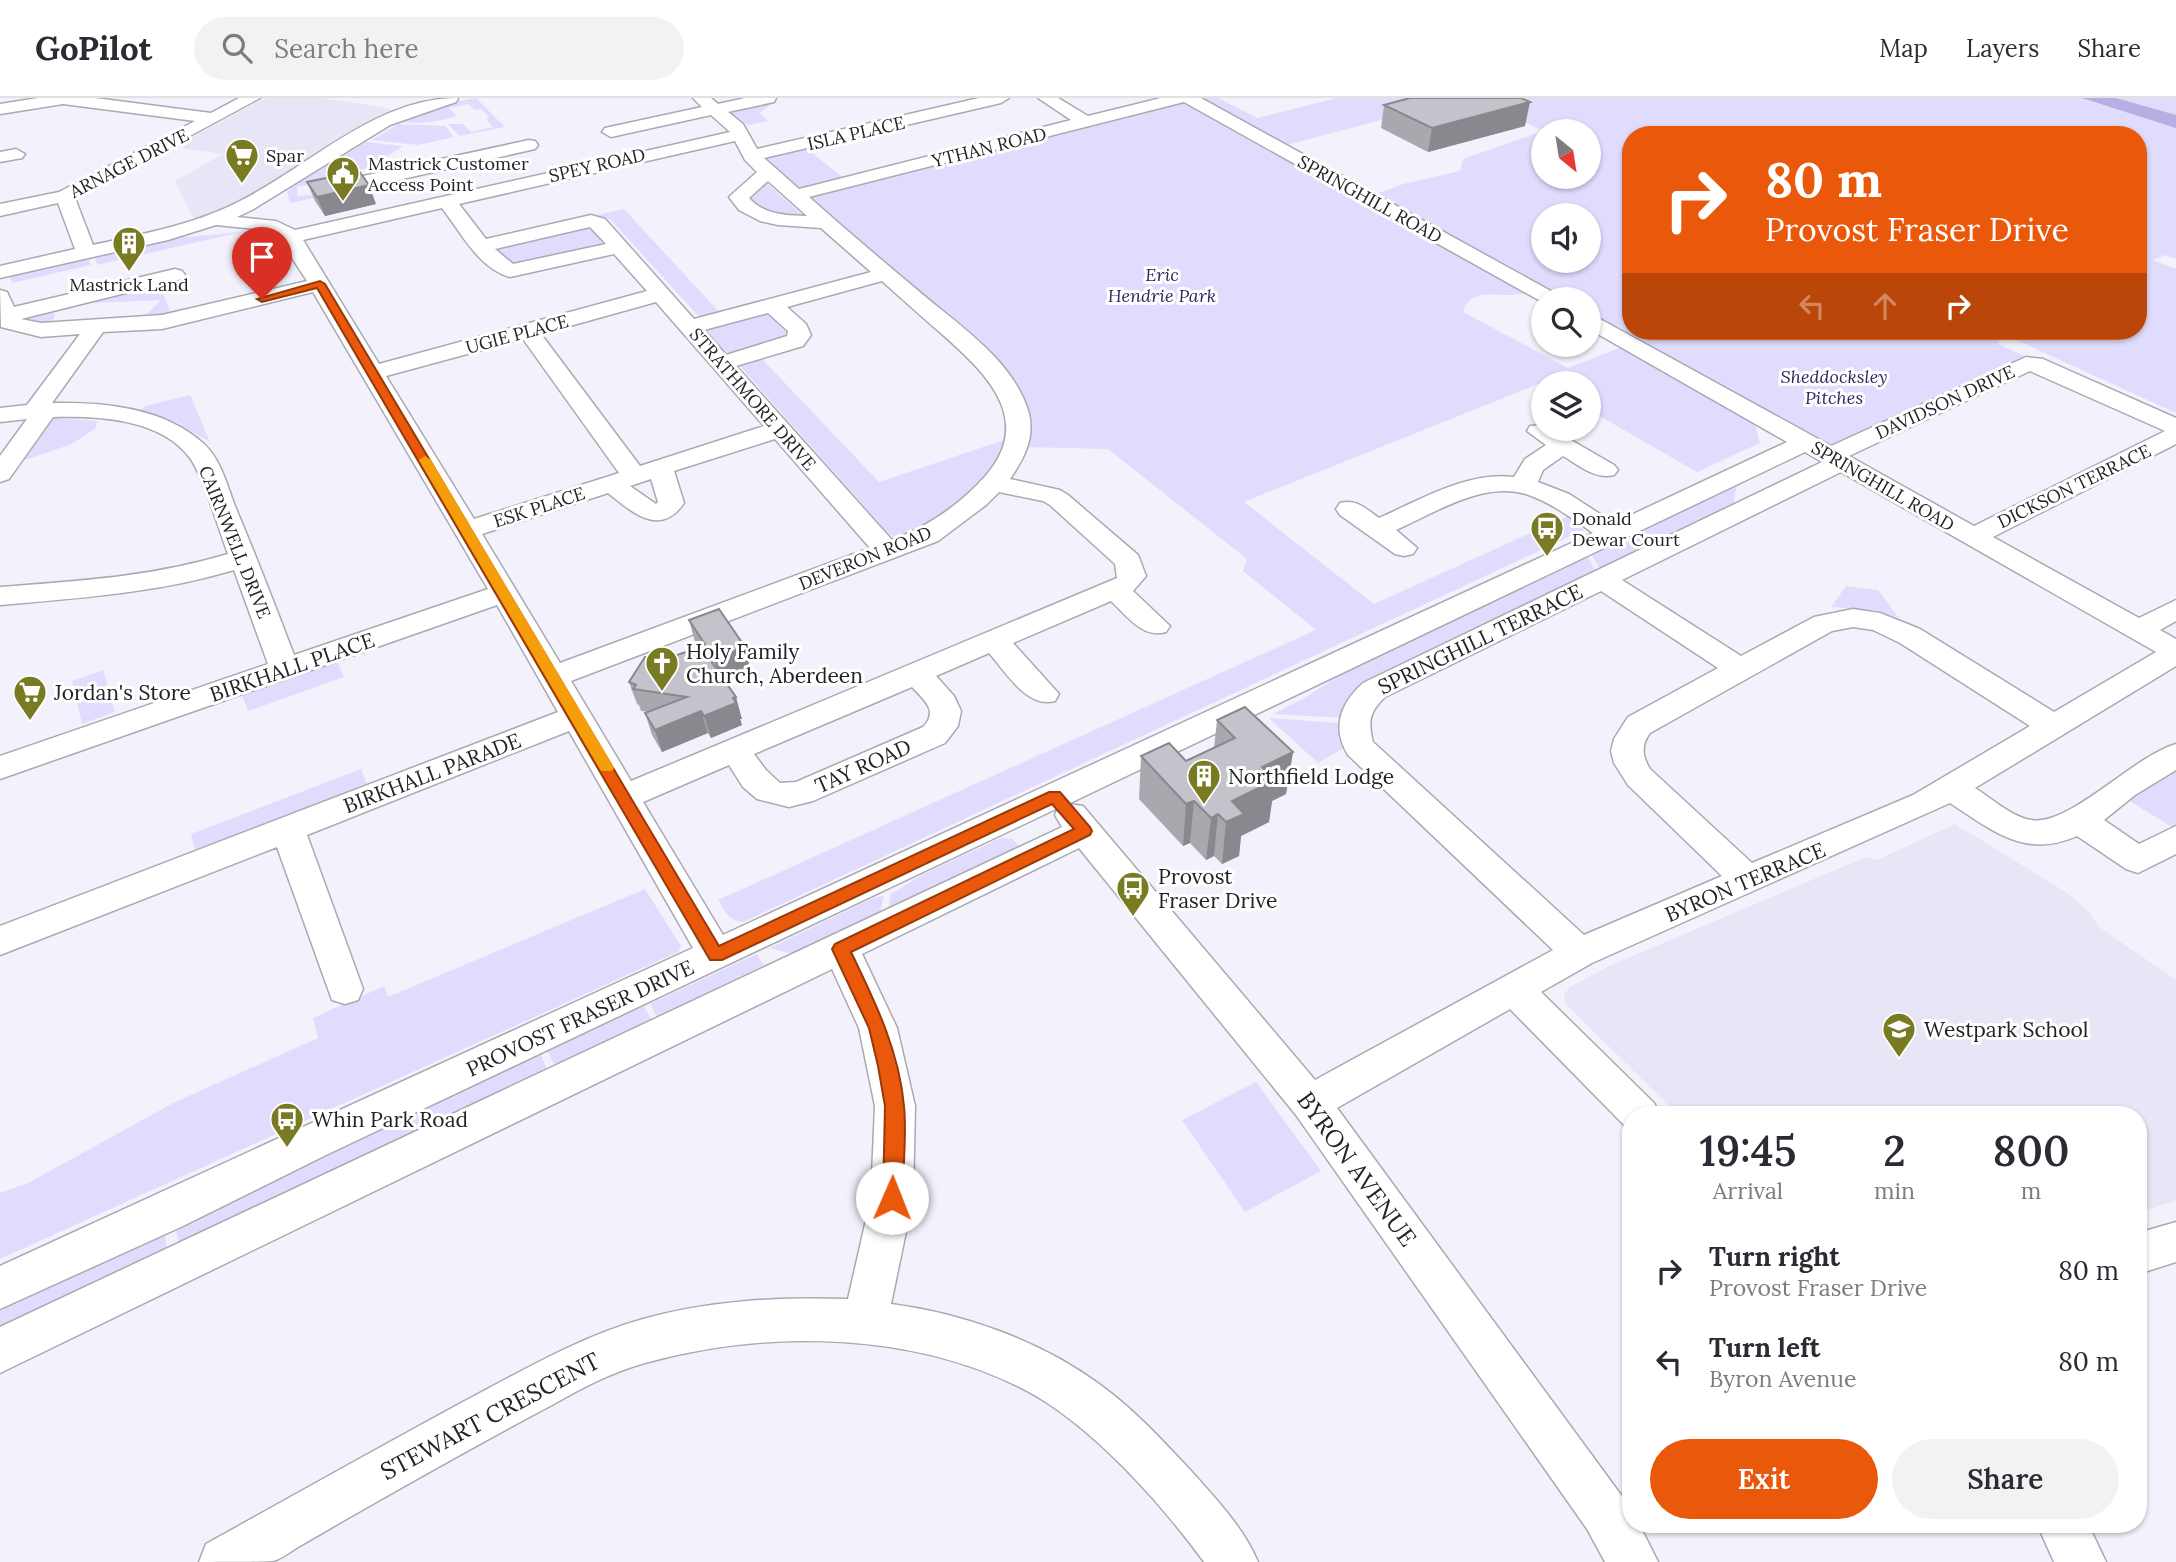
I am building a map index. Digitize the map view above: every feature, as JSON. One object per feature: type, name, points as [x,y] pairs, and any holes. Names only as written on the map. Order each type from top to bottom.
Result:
[{"type":"street","points":[[0,108],[56,98],[113,101],[214,118]]},
{"type":"street","name":"ARNAGE DRIVE","points":[[0,210],[65,196],[251,98]]},
{"type":"street","points":[[0,272],[168,234],[215,219],[245,205],[403,113],[450,98]]},
{"type":"street","points":[[611,132],[708,104],[768,98]]},
{"type":"street","name":"ISLA PLACE","points":[[753,154],[977,100],[1001,98]]},
{"type":"street","points":[[1046,98],[1086,122]]},
{"type":"street","name":"YTHAN ROAD","points":[[796,195],[1181,98]]},
{"type":"street","name":"SPRINGHILL ROAD","points":[[1189,98],[1531,288]]},
{"type":"street","name":"DEVERON ROAD","points":[[553,677],[929,535],[968,510],[996,484],[1012,459],[1018,433],[1015,401],[1002,379],[986,361],[796,195],[753,154],[708,104]]},
{"type":"street","points":[[511,126],[543,159]]},
{"type":"street","points":[[753,154],[738,197],[756,215],[827,222]]},
{"type":"street","name":"SPEY ROAD","points":[[291,237],[446,200],[543,159],[753,154]]},
{"type":"street","points":[[354,184],[543,159]]},
{"type":"street","points":[[65,196],[86,252]]},
{"type":"street","points":[[446,200],[501,269],[510,271],[619,247]]},
{"type":"street","points":[[215,219],[236,224],[272,226],[286,230],[291,237],[467,530],[716,955]]},
{"type":"street","name":"STRATHMORE DRIVE","points":[[483,246],[591,221],[598,223],[888,552]]},
{"type":"street","points":[[192,316],[173,271],[2,306],[9,322],[21,327],[41,330],[96,327],[162,322],[192,316],[320,284]]},
{"type":"street","points":[[690,327],[886,274]]},
{"type":"street","name":"UGIE PLACE","points":[[373,373],[661,294]]},
{"type":"street","points":[[722,363],[795,341],[800,335],[798,329],[772,305]]},
{"type":"street","points":[[0,444],[96,327]]},
{"type":"street","name":"SPRINGHILL ROAD","points":[[1601,327],[1622,339]]},
{"type":"street","points":[[528,331],[623,479]]},
{"type":"street","name":"SPRINGHILL ROAD","points":[[1625,340],[2176,652]]},
{"type":"street","name":"DAVIDSON DRIVE","points":[[1835,459],[2026,364],[2035,363],[2176,427]]},
{"type":"street","name":"CAIRNWELL DRIVE","points":[[26,413],[91,411],[117,415],[151,424],[180,438],[195,450],[204,463],[244,558],[285,669]]},
{"type":"street","points":[[0,474],[26,413]]},
{"type":"street","name":"ESK PLACE","points":[[467,530],[780,429]]},
{"type":"street","name":"DICKSON TERRACE","points":[[1972,537],[2176,435]]},
{"type":"street","points":[[1556,441],[1605,470]]},
{"type":"street","name":"PROVOST FRASER DRIVE","points":[[0,1288],[168,1212],[1806,442]]},
{"type":"street","points":[[1525,485],[1527,471],[1537,459],[1564,446]]},
{"type":"street","name":"SPRINGHILL TERRACE","points":[[1579,953],[1359,747],[1352,721],[1358,705],[1374,690],[1602,579],[1835,459]]},
{"type":"street","name":"ESK PLACE","points":[[623,479],[646,512],[663,512],[668,510],[671,503],[660,467]]},
{"type":"street","points":[[624,797],[1116,591],[1127,584],[1132,576],[1128,561],[1051,495],[996,484]]},
{"type":"street","points":[[1377,529],[1476,487],[1499,484],[1525,485],[1550,495],[1611,533]]},
{"type":"street","points":[[1349,509],[1404,548]]},
{"type":"street","points":[[0,596],[131,584],[185,576],[244,558]]},
{"type":"street","points":[[1602,579],[1740,669]]},
{"type":"street","points":[[1116,591],[1156,626]]},
{"type":"street","name":"BIRKHALL PLACE","points":[[0,768],[504,593]]},
{"type":"street","points":[[2138,630],[2176,609]]},
{"type":"street","points":[[1748,880],[1639,777],[1627,759],[1627,741],[1639,725],[1824,624],[1853,618],[1880,622],[1910,636],[2053,726]]},
{"type":"street","points":[[995,642],[1044,694]]},
{"type":"street","name":"BYRON TERRACE","points":[[1310,1103],[1579,953],[1925,803],[2176,652]]},
{"type":"street","name":"TAY ROAD","points":[[735,750],[761,788],[772,795],[788,797],[802,793],[934,735],[945,726],[948,716],[946,706],[917,674]]},
{"type":"street","name":"BIRKHALL PARADE","points":[[0,941],[576,717]]},
{"type":"street","points":[[1950,788],[1992,817],[2032,833],[2052,833],[2080,821],[2124,787],[2176,755]]},
{"type":"street","name":"BYRON AVENUE","points":[[1055,796],[1310,1103],[1604,1511],[1633,1562]]},
{"type":"street","points":[[2080,821],[2138,860],[2176,838]]},
{"type":"street","points":[[288,830],[345,989]]},
{"type":"street","points":[[0,1350],[1084,831]]},
{"type":"street","points":[[841,949],[878,1028],[895,1106],[892,1198],[865,1322]]},
{"type":"street","points":[[1514,989],[1631,1106]]},
{"type":"street","points":[[2147,1251],[2176,1242]]},
{"type":"street","name":"STEWART CRESCENT","points":[[224,1562],[582,1364],[643,1341],[707,1325],[788,1318],[865,1322],[964,1342],[1045,1376],[1108,1419],[1160,1472],[1221,1542],[1233,1562]]},
{"type":"street","points":[[2066,1533],[2081,1562]]},
{"type":"shaded area","points":[[266,98],[321,98],[398,112],[234,207],[196,223],[175,181],[223,154],[174,147]]},
{"type":"shaded area","points":[[2082,98],[2116,98],[2176,115],[2176,128]]},
{"type":"shaded area","name":"Westpark School","points":[[1955,824],[2069,894],[2089,912],[2099,927],[2176,980],[2176,1200],[2147,1210],[2147,1106],[1669,1106],[1565,1003],[1564,994],[1570,987],[1609,966],[1866,857],[1877,860]]},
{"type":"green space","points":[[476,98],[505,127],[459,136],[448,124],[463,124],[471,132],[493,127],[486,119],[489,117],[481,109],[475,110],[468,104],[449,108],[457,116],[450,118],[422,123],[398,122],[447,103]]},
{"type":"green space","points":[[1200,98],[1218,98],[1257,118],[1337,98],[1464,98],[1287,145]]},
{"type":"green space","name":"Sheddocksley Pitches","points":[[1475,98],[2176,98],[2176,259],[2165,255],[2153,260],[2176,269],[2176,413],[2016,340],[2147,340],[2147,126],[1622,126],[1622,332],[1601,321],[1601,287],[1542,287],[1376,194],[1403,184],[1460,171],[1463,159],[1531,135],[1531,189],[1601,189],[1601,119],[1531,119],[1531,125]]},
{"type":"green space","name":"Eric Hendrie Park","points":[[1184,100],[1524,293],[1473,298],[1463,312],[1531,348],[1531,357],[1547,357],[1568,368],[1622,347],[1754,421],[1760,443],[1697,472],[1601,417],[1601,371],[1531,371],[1531,387],[1244,502],[1374,604],[1568,516],[1584,530],[743,922],[734,920],[718,900],[1316,630],[1243,571],[1247,559],[1108,449],[1024,447],[1022,400],[807,198]]},
{"type":"green space","points":[[772,103],[760,113],[768,121],[748,125],[728,111]]},
{"type":"green space","points":[[398,124],[445,126],[454,137],[418,145],[372,140]]},
{"type":"green space","points":[[366,142],[403,146],[367,169],[336,172],[333,166],[334,174],[322,178],[323,187],[314,184],[297,187],[298,196],[341,192],[290,203],[287,192],[292,187]]},
{"type":"green space","points":[[809,150],[844,179],[797,188],[765,160],[770,156]]},
{"type":"green space","points":[[762,179],[807,219],[763,216],[745,193]]},
{"type":"green space","points":[[624,209],[721,314],[701,319],[610,219],[597,215]]},
{"type":"green space","points":[[589,224],[609,245],[516,267],[496,251],[497,248]]},
{"type":"green space","points":[[242,232],[97,265],[94,256],[175,238]]},
{"type":"green space","points":[[83,259],[89,260],[91,265],[12,283],[10,277],[13,275]]},
{"type":"green space","points":[[155,282],[173,285],[161,288],[170,311],[182,308],[183,312],[158,317],[41,324],[20,315],[52,309],[55,316],[51,322],[146,315],[161,300],[74,304],[71,309],[60,308],[114,292],[116,296],[156,287]]},
{"type":"green space","points":[[769,312],[792,331],[791,336],[728,357],[706,332],[711,328]]},
{"type":"green space","name":"Sheddocksley Pitches","points":[[1637,340],[1999,340],[1998,344],[2029,358],[1833,447]]},
{"type":"green space","points":[[761,358],[879,482],[1004,440],[990,470],[967,494],[923,528],[903,537],[895,536],[888,533],[739,365]]},
{"type":"green space","points":[[190,395],[210,442],[176,422],[140,410],[145,406]]},
{"type":"green space","points":[[55,418],[97,421],[96,428],[72,444],[22,461],[50,421]]},
{"type":"green space","points":[[1737,485],[1732,510],[1602,573],[1591,554]]},
{"type":"green space","points":[[1587,556],[1598,575],[1344,718],[1273,714],[1306,697],[1351,668]]},
{"type":"green space","points":[[1846,586],[1878,590],[1899,618],[1876,610],[1831,607]]},
{"type":"green space","points":[[337,662],[344,677],[248,711],[242,695]]},
{"type":"green space","points":[[103,670],[115,712],[82,724],[72,681]]},
{"type":"green space","points":[[1269,718],[1338,723],[1344,748],[1318,763]]},
{"type":"green space","points":[[2176,762],[2176,826],[2170,826],[2131,802],[2130,791],[2146,780],[2155,785],[2167,777],[2160,772]]},
{"type":"green space","points":[[361,769],[367,784],[195,851],[191,834]]},
{"type":"green space","points":[[1001,838],[1013,839],[1024,853],[886,918],[891,894],[922,875]]},
{"type":"green space","points":[[645,889],[681,946],[678,952],[0,1259],[0,1193],[28,1183],[175,1102],[318,1038],[313,1018],[384,986],[388,997]]},
{"type":"green space","points":[[884,896],[878,922],[804,957],[770,948],[873,898]]},
{"type":"green space","points":[[757,954],[769,975],[661,1025],[650,1004]]},
{"type":"green space","points":[[641,1000],[655,1027],[559,1074],[545,1046]]},
{"type":"green space","points":[[538,1048],[551,1078],[181,1253],[175,1226]]},
{"type":"green space","points":[[1256,1082],[1321,1171],[1245,1212],[1182,1120]]},
{"type":"green space","points":[[164,1231],[169,1259],[0,1339],[0,1299]]},
{"type":"building","points":[[1410,98],[1521,98],[1530,102],[1432,128],[1384,105]]},
{"type":"building","points":[[359,171],[369,185],[317,197],[307,182]]},
{"type":"building","points":[[719,609],[745,647],[714,658],[689,620]]},
{"type":"building","points":[[701,647],[736,697],[733,698],[736,703],[704,716],[701,711],[655,730],[645,713],[687,697],[633,689],[636,685],[629,682],[645,657],[654,657],[657,653],[677,655]]},
{"type":"building","points":[[1245,707],[1293,752],[1262,767],[1275,780],[1232,801],[1244,814],[1226,822],[1218,814],[1211,818],[1194,801],[1186,804],[1141,756],[1169,743],[1186,761],[1235,738],[1217,720]]},
{"type":"slow traffic","points":[[425,460],[607,768]]},
{"type":"place","name":"Spar","points":[[242,185]]},
{"type":"place","name":"Mastrick Customer Access Point","points":[[343,203]]},
{"type":"place","name":"Mastrick Land","points":[[129,273]]},
{"type":"place","name":"Donald Dewar Court","points":[[1547,558]]},
{"type":"place","name":"Holy Family Church, Aberdeen","points":[[662,693]]},
{"type":"place","name":"Jordan's Store","points":[[30,722]]},
{"type":"place","name":"Northfield Lodge","points":[[1204,806]]},
{"type":"place","name":"Provost Fraser Drive","points":[[1133,918]]},
{"type":"place","name":"Westpark School","points":[[1899,1059]]},
{"type":"place","name":"Whin Park Road","points":[[287,1149]]},
{"type":"route","points":[[262,299],[320,284],[716,955],[1055,796],[1084,831],[841,949],[878,1028],[887,1066],[895,1106],[892,1198]]}]
